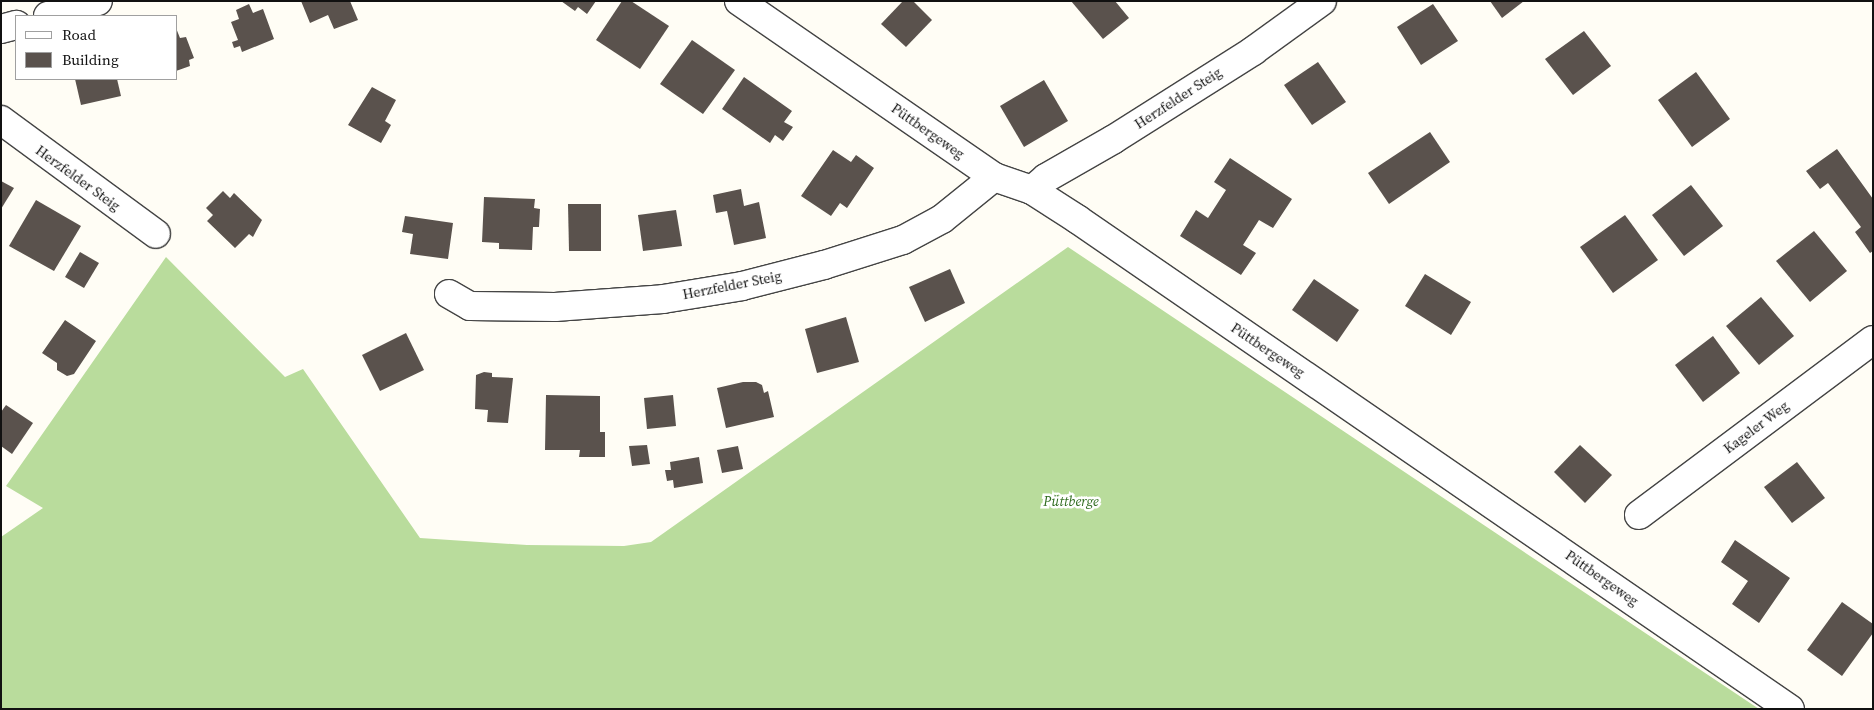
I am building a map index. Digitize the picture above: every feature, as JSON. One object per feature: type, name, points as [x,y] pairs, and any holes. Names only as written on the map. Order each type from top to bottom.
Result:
[{"type":"street","points":[[51,15],[98,1]]},
{"type":"street","name":"Püttbergeweg","points":[[740,1],[994,177],[1032,190],[1790,709]]},
{"type":"street","name":"Herzfelder Steig","points":[[1032,190],[1046,178],[1114,139],[1253,51],[1322,1]]},
{"type":"street","points":[[1,29],[15,25]]},
{"type":"street","name":"Herzfelder Steig","points":[[1,120],[156,234]]},
{"type":"street","name":"Herzfelder Steig","points":[[449,294],[470,306],[555,307],[662,299],[742,286],[824,265],[903,240],[942,219],[994,177]]},
{"type":"street","name":"Kageler Weg","points":[[1639,515],[1873,340]]},
{"type":"green space","name":"Püttberge","points":[[1068,247],[1759,709],[1,709],[1,537],[43,508],[6,486],[166,257],[285,377],[303,369],[420,538],[527,545],[624,546],[651,542]]},
{"type":"building","points":[[301,1],[350,1],[358,20],[334,29],[328,15],[310,23]]},
{"type":"building","points":[[561,1],[596,1],[587,14],[578,7],[575,11]]},
{"type":"building","points":[[622,1],[631,1],[669,26],[640,69],[596,40]]},
{"type":"building","points":[[903,1],[913,1],[932,20],[906,47],[881,24]]},
{"type":"building","points":[[1071,1],[1115,1],[1129,18],[1103,39]]},
{"type":"building","points":[[1490,1],[1524,1],[1502,18]]},
{"type":"building","points":[[249,4],[253,13],[263,9],[274,39],[242,52],[240,46],[234,48],[232,42],[238,40],[231,22],[239,19],[236,10]]},
{"type":"building","points":[[1433,4],[1458,41],[1421,65],[1397,27]]},
{"type":"building","points":[[1584,31],[1611,66],[1573,95],[1545,59]]},
{"type":"building","points":[[178,33],[180,38],[186,37],[194,58],[189,60],[190,66],[178,70]]},
{"type":"building","points":[[692,40],[735,70],[703,114],[660,84]]},
{"type":"building","points":[[1318,62],[1346,102],[1312,125],[1284,85]]},
{"type":"building","points":[[1696,72],[1730,119],[1692,147],[1658,100]]},
{"type":"building","points":[[744,77],[792,111],[784,122],[793,127],[783,141],[775,135],[770,143],[722,109]]},
{"type":"building","points":[[75,80],[117,80],[121,96],[81,105]]},
{"type":"building","points":[[1044,80],[1068,121],[1024,147],[1000,106]]},
{"type":"building","points":[[372,87],[396,100],[385,121],[391,125],[381,143],[348,125]]},
{"type":"building","points":[[1430,132],[1450,162],[1389,204],[1368,173]]},
{"type":"building","points":[[1837,149],[1873,199],[1873,251],[1870,253],[1855,232],[1861,227],[1828,183],[1820,189],[1806,171]]},
{"type":"building","points":[[833,150],[851,162],[856,155],[874,168],[847,208],[840,203],[831,216],[801,196]]},
{"type":"building","points":[[1230,158],[1292,199],[1273,228],[1259,220],[1243,245],[1256,253],[1241,275],[1180,236],[1196,210],[1208,218],[1226,190],[1214,182]]},
{"type":"building","points":[[1,181],[14,188],[1,209]]},
{"type":"building","points":[[1691,185],[1723,226],[1684,256],[1652,215]]},
{"type":"building","points":[[741,189],[744,206],[759,202],[766,238],[734,245],[727,211],[716,213],[713,195]]},
{"type":"building","points":[[223,191],[230,198],[234,193],[262,220],[253,237],[249,234],[235,248],[207,221],[213,215],[206,208]]},
{"type":"building","points":[[484,197],[535,199],[534,208],[540,209],[539,227],[533,227],[532,250],[499,249],[499,243],[482,242]]},
{"type":"building","points":[[36,200],[81,226],[54,271],[9,246]]},
{"type":"building","points":[[568,204],[601,204],[601,251],[569,251]]},
{"type":"building","points":[[676,210],[682,246],[643,251],[638,215]]},
{"type":"building","points":[[1625,215],[1658,260],[1613,293],[1580,247]]},
{"type":"building","points":[[405,216],[453,223],[448,259],[410,254],[413,234],[402,232]]},
{"type":"building","points":[[1814,231],[1847,271],[1810,302],[1776,261]]},
{"type":"building","points":[[80,252],[99,263],[84,288],[65,277]]},
{"type":"building","points":[[950,269],[965,303],[925,322],[909,287]]},
{"type":"building","points":[[1425,274],[1471,302],[1451,335],[1405,306]]},
{"type":"building","points":[[1314,279],[1359,310],[1337,342],[1292,310]]},
{"type":"building","points":[[1761,297],[1794,336],[1759,365],[1726,326]]},
{"type":"building","points":[[846,317],[859,362],[817,373],[805,329]]},
{"type":"building","points":[[65,320],[96,341],[74,374],[67,376],[57,370],[57,363],[42,353]]},
{"type":"building","points":[[406,333],[424,370],[380,391],[362,355]]},
{"type":"building","points":[[1713,336],[1740,373],[1703,402],[1675,365]]},
{"type":"building","points":[[484,372],[492,373],[492,377],[513,378],[508,423],[487,422],[488,410],[475,409],[476,375]]},
{"type":"building","points":[[743,382],[756,382],[762,385],[764,393],[768,391],[774,417],[726,428],[717,388]]},
{"type":"building","points":[[546,395],[600,396],[600,432],[605,432],[605,457],[579,457],[580,450],[545,450]]},
{"type":"building","points":[[673,395],[676,426],[647,429],[644,398]]},
{"type":"building","points":[[6,405],[33,423],[12,454],[1,446],[1,412]]},
{"type":"building","points":[[647,445],[650,464],[632,466],[629,446]]},
{"type":"building","points":[[1580,445],[1612,475],[1585,503],[1554,472]]},
{"type":"building","points":[[738,446],[743,469],[722,473],[717,450]]},
{"type":"building","points":[[699,457],[703,483],[674,488],[673,480],[667,481],[665,470],[671,470],[670,462]]},
{"type":"building","points":[[1797,462],[1825,498],[1792,523],[1764,487]]},
{"type":"building","points":[[1735,540],[1790,578],[1759,623],[1732,604],[1748,581],[1721,562]]},
{"type":"building","points":[[1842,602],[1873,624],[1873,633],[1842,676],[1807,650]]}]
